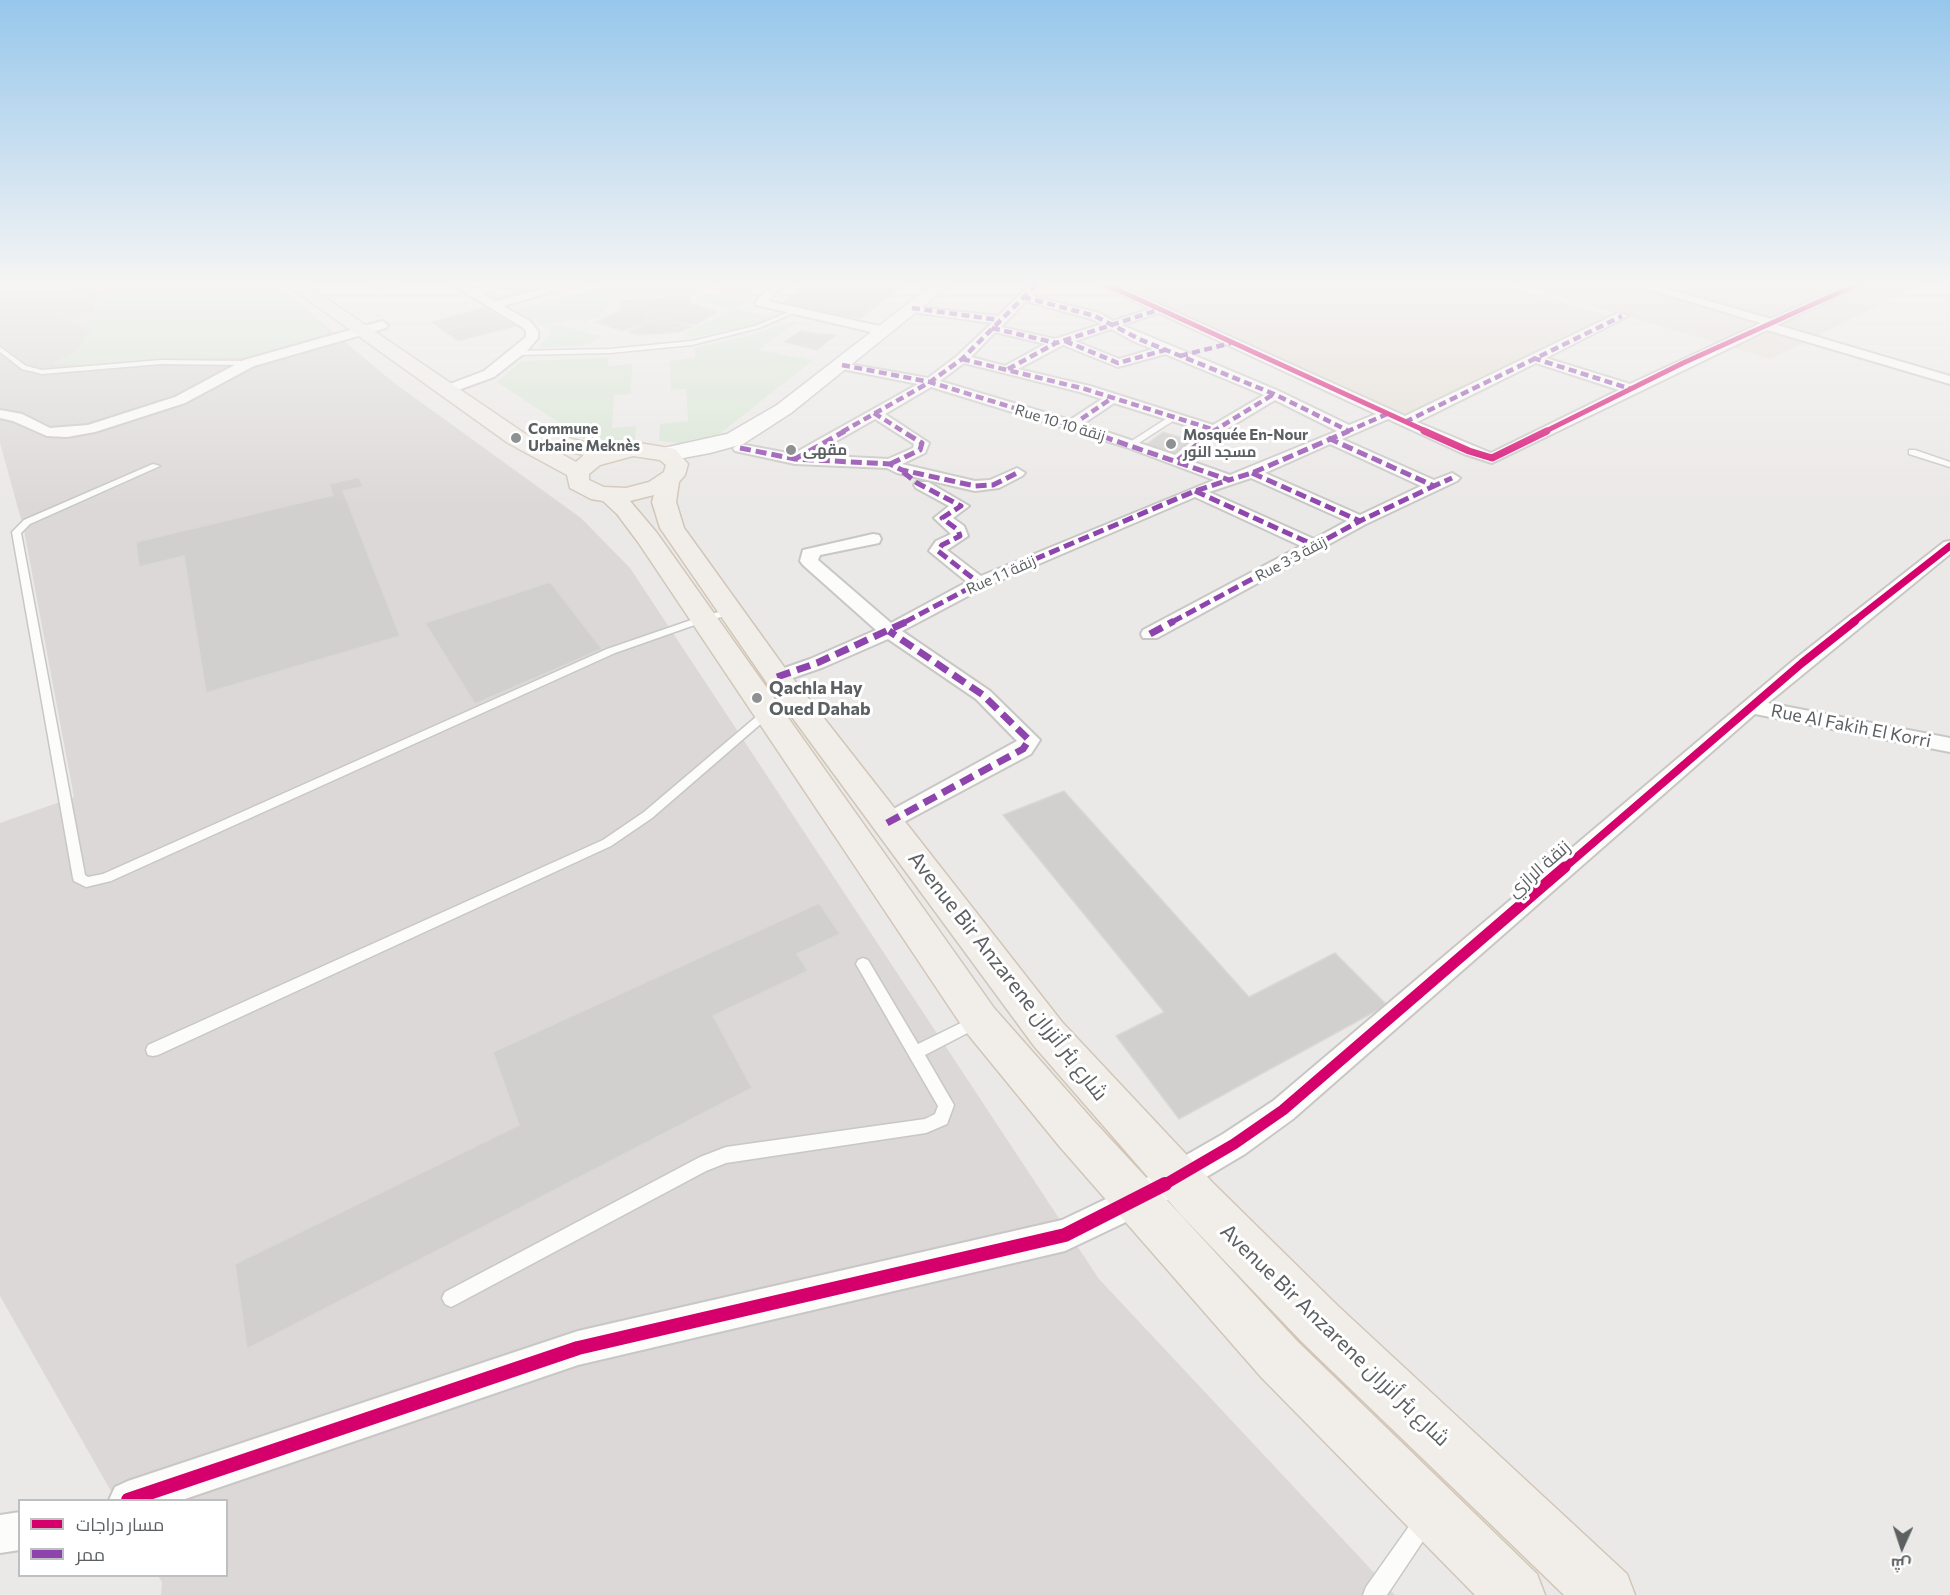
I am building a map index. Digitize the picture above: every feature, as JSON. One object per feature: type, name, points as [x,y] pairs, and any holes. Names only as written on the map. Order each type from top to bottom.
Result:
[{"type":"main road","name":"Avenue Bir Anzarene شارع بئر أنزران","points":[[400,358],[516,438],[594,484],[636,522],[717,615],[772,695],[980,1020],[1076,1133],[1279,1359],[1516,1595]]},
{"type":"main road","points":[[432,358],[549,437],[606,454]]},
{"type":"main road","points":[[639,449],[671,468],[642,492],[594,484],[592,460],[606,454],[639,449]]},
{"type":"main road","name":"Avenue Bir Anzarene شارع بئر أنزران","points":[[671,468],[664,502],[669,522],[717,615]]},
{"type":"main road","name":"Avenue Bir Anzarene شارع بئر أنزران","points":[[772,695],[887,823],[1048,1034],[1114,1110],[1320,1324],[1606,1595]]},
{"type":"street","points":[[0,414],[17,417],[47,432],[78,431],[180,400],[249,363],[265,358]]},
{"type":"street","points":[[447,390],[489,374],[510,358]]},
{"type":"street","points":[[671,468],[710,447],[735,439],[784,409],[850,358]]},
{"type":"street","points":[[1008,369],[1028,358]]},
{"type":"street","points":[[1105,358],[1118,363],[1135,358]]},
{"type":"street","points":[[1186,358],[1274,394],[1347,430]]},
{"type":"street","points":[[1265,358],[1489,458],[1697,358]]},
{"type":"street","points":[[1406,422],[1436,410],[1532,358]]},
{"type":"street","points":[[1534,358],[1630,389]]},
{"type":"street","points":[[1879,358],[1950,380]]},
{"type":"street","points":[[795,459],[930,382],[962,359],[1008,369],[1112,398],[1215,430]]},
{"type":"street","name":"Rue 10 زنقة 10","points":[[842,365],[930,382],[1178,460],[1241,477],[1360,521]]},
{"type":"street","points":[[1178,460],[1215,430],[1274,394]]},
{"type":"street","points":[[1071,426],[1112,398]]},
{"type":"street","points":[[671,468],[740,448],[773,424],[784,409]]},
{"type":"street","points":[[874,413],[922,443],[920,450],[896,467]]},
{"type":"street","name":"Rue 1 زنقة 1","points":[[772,695],[817,663],[889,631],[979,583],[1195,491],[1241,477],[1387,414]]},
{"type":"street","points":[[1328,438],[1434,486]]},
{"type":"street","points":[[740,448],[795,459],[896,467],[983,487],[999,483],[1017,473]]},
{"type":"street","points":[[896,467],[907,477],[961,506],[942,518],[958,530],[960,536],[942,545],[938,551],[979,583]]},
{"type":"street","name":"Rue 3 زنقة 3","points":[[1150,634],[1360,521],[1452,478]]},
{"type":"street","points":[[1195,491],[1316,546]]},
{"type":"street","points":[[873,539],[815,551],[809,554],[809,561],[889,631],[983,695],[1029,740],[1023,748],[887,823]]},
{"type":"street","name":"زنقة الرازي","points":[[131,1499],[578,1348],[1065,1235],[1138,1200],[1283,1110],[1802,663],[1950,546]]},
{"type":"street","name":"Rue Al Fakih El Korri","points":[[1752,707],[1950,745]]},
{"type":"street","points":[[0,1534],[18,1531]]},
{"type":"lane","points":[[12,358],[24,368],[42,372],[161,362],[249,363]]},
{"type":"lane","points":[[1131,444],[1175,417]]},
{"type":"lane","points":[[1912,452],[1950,465]]},
{"type":"lane","points":[[156,466],[27,522],[16,532],[79,878],[86,882],[106,878],[611,651],[717,615]]},
{"type":"lane","points":[[153,1050],[607,843],[648,815],[772,695]]},
{"type":"lane","points":[[451,1298],[700,1165],[726,1155],[926,1126],[941,1119],[946,1105],[863,964]]},
{"type":"lane","points":[[915,1053],[980,1020]]},
{"type":"lane","points":[[1374,1595],[1431,1511]]},
{"type":"shaded area","points":[[0,358],[365,358],[393,382],[581,518],[630,568],[1099,1279],[1395,1595],[161,1595],[162,1582],[159,1577],[228,1577],[228,1499],[115,1499],[0,1296],[0,823],[74,797],[24,530],[0,443]]},
{"type":"shaded area","points":[[1273,358],[1531,358],[1405,419]]},
{"type":"green space","points":[[62,358],[160,358],[91,365],[55,364],[54,362]]},
{"type":"green space","points":[[608,358],[608,366],[632,364],[631,394],[614,395],[612,428],[636,426],[635,441],[593,445],[497,382],[522,361]]},
{"type":"green space","points":[[691,358],[813,360],[712,440],[707,441],[705,438],[690,440],[690,444],[659,441],[660,424],[688,421],[686,389],[671,390],[670,361]]},
{"type":"building","name":"Mosquée En-Nour مسجد النور","points":[[1163,432],[1197,442],[1177,457],[1144,446]]},
{"type":"building","points":[[359,477],[363,487],[343,491],[400,636],[206,693],[184,556],[139,567],[136,542],[333,495],[329,484]]},
{"type":"building","points":[[550,582],[602,649],[475,704],[425,623]]},
{"type":"building","points":[[1064,791],[1249,997],[1335,953],[1387,1005],[1179,1119],[1116,1036],[1164,1012],[1003,815]]},
{"type":"building","points":[[819,903],[840,934],[797,954],[808,971],[713,1016],[752,1088],[247,1349],[235,1264],[519,1125],[493,1052]]},
{"type":"marked path","points":[[795,459],[930,382],[963,358]]},
{"type":"marked path","points":[[1008,369],[1028,358]]},
{"type":"marked path","points":[[1107,358],[1118,363],[1135,358]]},
{"type":"marked path","points":[[1187,358],[1274,394],[1347,430]]},
{"type":"marked path","points":[[1534,358],[1631,389]]},
{"type":"marked path","points":[[1405,422],[1535,358]]},
{"type":"marked path","points":[[962,359],[1085,389],[1215,430]]},
{"type":"marked path","points":[[842,365],[930,382],[1131,444],[1229,480],[1252,473],[1387,414]]},
{"type":"marked path","points":[[1178,460],[1215,430],[1274,394]]},
{"type":"marked path","points":[[1071,426],[1112,398]]},
{"type":"marked path","points":[[874,413],[922,443],[920,450],[890,464]]},
{"type":"marked path","points":[[1328,438],[1434,486],[1452,478]]},
{"type":"marked path","points":[[740,448],[795,459],[890,464],[902,470],[975,486],[993,485],[1017,473]]},
{"type":"marked path","points":[[903,472],[917,483],[961,506],[942,518],[958,530],[960,536],[942,545],[938,551],[979,583]]},
{"type":"marked path","points":[[1252,473],[1360,521]]},
{"type":"marked path","points":[[777,677],[817,663],[889,631],[979,583],[1195,491],[1229,480]]},
{"type":"marked path","points":[[1150,634],[1360,521],[1434,486]]},
{"type":"marked path","points":[[1195,491],[1316,546]]},
{"type":"marked path","points":[[887,823],[1023,749],[1029,740],[983,695],[889,631]]},
{"type":"cycle path","points":[[1267,358],[1469,451],[1492,458],[1693,358]]},
{"type":"cycle path","points":[[131,1499],[578,1348],[1065,1235],[1138,1200],[1234,1144],[1283,1110],[1802,663],[1950,546]]},
{"type":"place","name":"Commune Urbaine Meknès","points":[[516,438]]},
{"type":"place","name":"Mosquée En-Nour مسجد النور","points":[[1171,444]]},
{"type":"place","name":"مقهى","points":[[791,450]]},
{"type":"place","name":"Qachla Hay Oued Dahab","points":[[757,698]]}]
